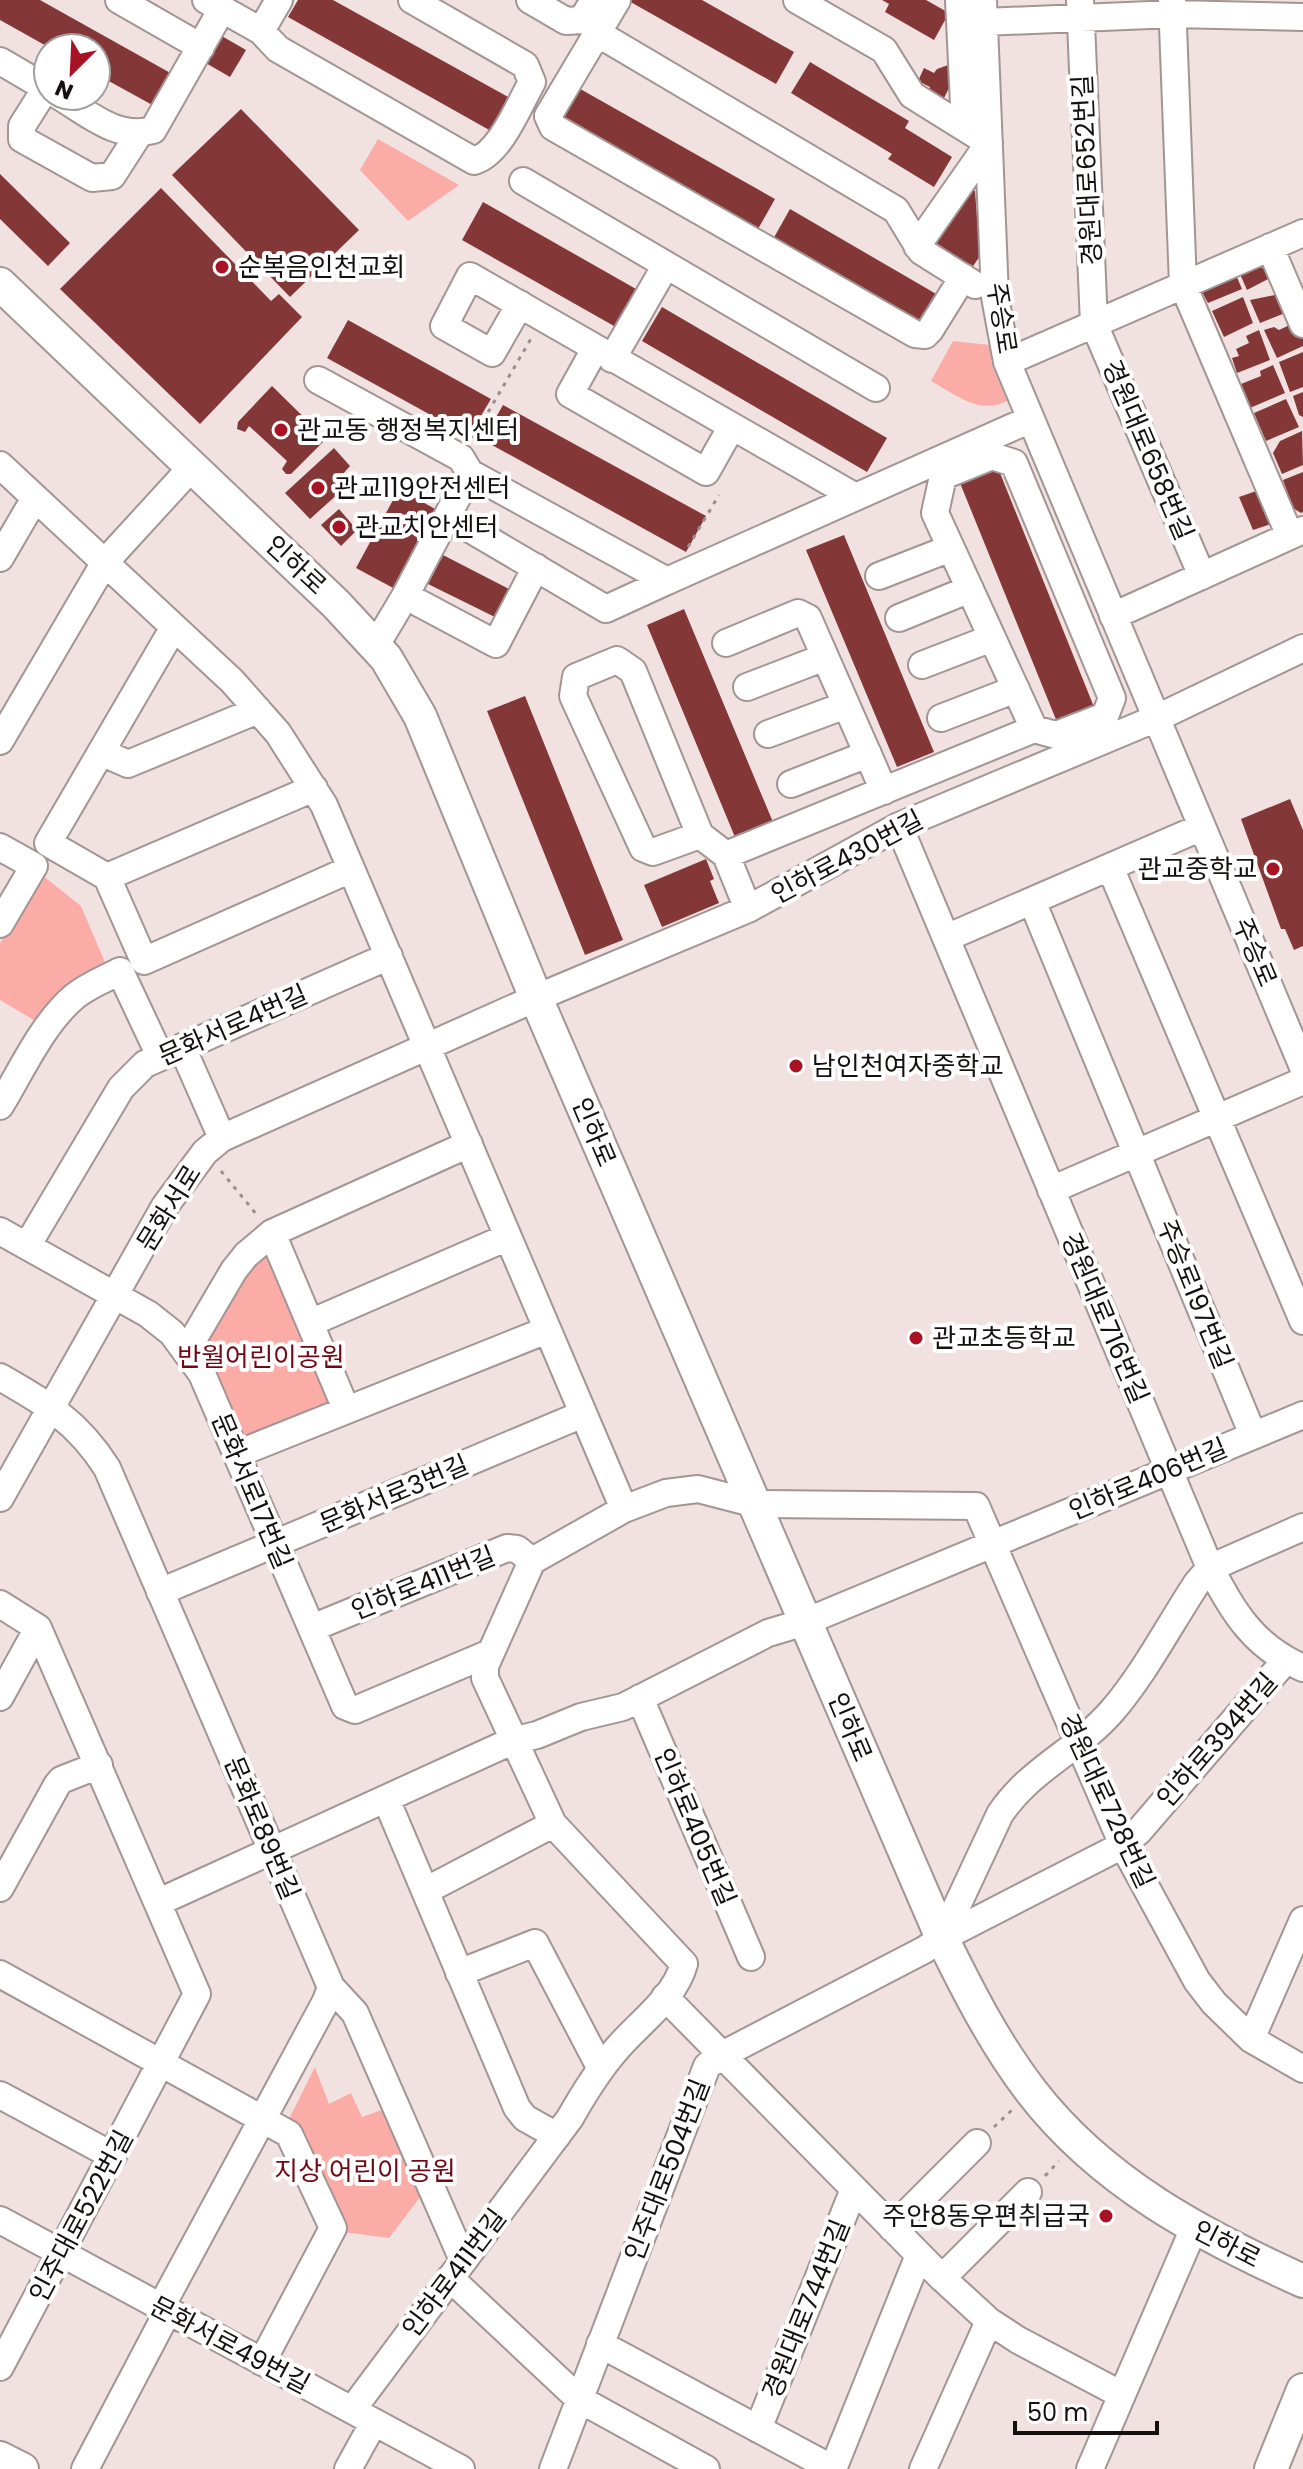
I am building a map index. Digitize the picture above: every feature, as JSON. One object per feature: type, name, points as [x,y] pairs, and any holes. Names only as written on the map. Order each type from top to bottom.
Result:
[{"type":"main road","name":"인하로","points":[[0,284],[376,645],[420,716],[536,998],[942,1938],[971,1996],[1032,2091],[1078,2142],[1148,2200],[1194,2228],[1303,2281]]},
{"type":"main road","points":[[1271,2469],[1303,2390]]},
{"type":"main road","points":[[0,2458],[22,2469]]},
{"type":"street","points":[[119,0],[201,47]]},
{"type":"street","points":[[261,31],[279,0]]},
{"type":"street","points":[[87,112],[121,132],[139,134],[153,130],[201,47],[214,5],[261,31],[278,49],[291,57],[474,161],[484,158],[496,146],[532,82],[525,65],[412,0]]},
{"type":"street","points":[[530,0],[566,21],[582,20],[594,0]]},
{"type":"street","points":[[617,0],[548,116],[553,127],[915,334],[925,335],[930,330],[963,277]]},
{"type":"street","points":[[797,0],[884,50],[912,95],[989,143],[917,246]]},
{"type":"street","points":[[959,0],[965,126]]},
{"type":"street","points":[[1113,616],[1296,533],[1183,285],[1173,7]]},
{"type":"street","points":[[983,11],[1173,7],[1303,17]]},
{"type":"street","name":"경원대로652번길","points":[[1080,8],[1094,324]]},
{"type":"street","name":"주승로","points":[[983,11],[995,297],[1007,362],[1303,1067]]},
{"type":"street","points":[[597,33],[896,210],[921,251],[995,297]]},
{"type":"street","points":[[0,61],[32,80]]},
{"type":"street","points":[[34,112],[22,126],[22,139],[92,178],[112,176],[139,134]]},
{"type":"street","points":[[523,181],[876,388]]},
{"type":"street","points":[[1007,362],[1303,233]]},
{"type":"street","points":[[1270,247],[1303,324]]},
{"type":"street","points":[[666,265],[604,354],[570,394],[706,472],[732,426]]},
{"type":"street","points":[[520,304],[854,496]]},
{"type":"street","name":"경원대로658번길","points":[[1094,324],[1202,576]]},
{"type":"street","points":[[318,380],[667,581]]},
{"type":"street","points":[[448,516],[606,609],[1031,419]]},
{"type":"street","points":[[726,855],[1034,729],[1056,735],[1105,716],[1112,698],[1014,463],[992,456],[943,476],[935,513],[1034,729]]},
{"type":"street","points":[[0,465],[232,681],[278,733],[314,788],[389,956],[624,1509]]},
{"type":"street","points":[[376,645],[448,516],[466,465]]},
{"type":"street","points":[[0,741],[105,562],[192,467]]},
{"type":"street","points":[[0,558],[35,498]]},
{"type":"street","points":[[879,576],[951,548]]},
{"type":"street","points":[[419,603],[496,644],[536,567]]},
{"type":"street","points":[[899,618],[970,589]]},
{"type":"street","points":[[726,643],[798,613],[808,618],[884,791]]},
{"type":"street","points":[[174,627],[48,843],[107,877],[144,961],[351,869]]},
{"type":"street","points":[[922,665],[992,638]]},
{"type":"street","name":"인하로430번길","points":[[536,998],[748,909],[899,826],[1157,718],[1303,648]]},
{"type":"street","points":[[747,687],[825,657]]},
{"type":"street","points":[[700,835],[653,852],[643,848],[573,696],[576,677],[617,660],[633,671],[700,835],[726,855],[748,909]]},
{"type":"street","points":[[941,718],[1016,689]]},
{"type":"street","points":[[768,734],[846,705]]},
{"type":"street","points":[[101,752],[128,764],[258,710]]},
{"type":"street","points":[[791,784],[868,754]]},
{"type":"street","points":[[107,877],[314,788]]},
{"type":"street","name":"경원대로716번길","points":[[899,826],[1210,1568],[1246,1627],[1263,1645],[1294,1664]]},
{"type":"street","points":[[946,938],[1202,827]]},
{"type":"street","points":[[0,847],[34,866],[0,924]]},
{"type":"street","points":[[1110,867],[1303,1321]]},
{"type":"street","name":"주승로197번길","points":[[1032,901],[1253,1435]]},
{"type":"street","name":"문화서로4번길","points":[[27,1246],[121,1088],[145,1064],[389,956]]},
{"type":"street","points":[[0,1106],[44,1033],[65,1005],[79,993],[120,971],[171,1052],[214,1145]]},
{"type":"street","name":"문화서로","points":[[0,1498],[165,1206],[214,1145],[536,998]]},
{"type":"street","points":[[1051,1190],[1303,1081]]},
{"type":"street","points":[[187,1350],[234,1270],[272,1233],[469,1144]]},
{"type":"street","name":"문화서로17번길","points":[[0,1231],[148,1314],[187,1350],[202,1374],[345,1706],[355,1710],[490,1653]]},
{"type":"street","points":[[272,1233],[346,1409]]},
{"type":"street","points":[[310,1323],[508,1237]]},
{"type":"street","points":[[237,1454],[547,1330]]},
{"type":"street","name":"문화로89번길","points":[[0,1377],[52,1407],[91,1443],[107,1468],[331,1987],[355,2013],[457,2269]]},
{"type":"street","name":"문화서로3번길","points":[[160,1592],[583,1414]]},
{"type":"street","name":"인하로406번길","points":[[805,1622],[1303,1415]]},
{"type":"street","name":"인하로411번길","points":[[348,2469],[363,2416],[457,2269],[557,2136],[614,2051],[665,1997],[684,1964],[553,1824],[485,1678],[490,1653],[532,1561],[624,1509],[666,1493],[698,1489],[756,1504]]},
{"type":"street","points":[[756,1504],[976,1506],[993,1543]]},
{"type":"street","points":[[942,1938],[993,1826],[1012,1795],[1037,1771],[1079,1744],[1112,1711],[1210,1568],[1303,1527]]},
{"type":"street","name":"경원대로728번길","points":[[993,1543],[1123,1845],[1197,1981],[1214,2003],[1251,2039],[1303,2069]]},
{"type":"street","name":"인하로411번길","points":[[312,1628],[507,1548],[517,1549],[532,1561]]},
{"type":"street","points":[[0,1604],[38,1628],[0,1697]]},
{"type":"street","points":[[159,1902],[512,1741],[537,1735],[581,1717],[623,1707],[768,1633],[805,1622]]},
{"type":"street","name":"인주대로522번길","points":[[0,2367],[197,1994],[38,1628]]},
{"type":"street","name":"인하로394번길","points":[[942,1938],[1123,1845],[1294,1664]]},
{"type":"street","name":"인하로405번길","points":[[640,1698],[751,1957]]},
{"type":"street","points":[[0,1888],[61,1780],[99,1765]]},
{"type":"street","points":[[386,1799],[517,2108],[525,2118],[557,2136]]},
{"type":"street","points":[[425,1891],[553,1824]]},
{"type":"street","points":[[1251,2039],[1303,1920]]},
{"type":"street","name":"인주대로504번길","points":[[553,2469],[707,2066],[722,2055],[942,1938]]},
{"type":"street","points":[[459,1973],[535,1943],[601,2069]]},
{"type":"street","points":[[0,1974],[289,2134],[333,2228],[262,2362]]},
{"type":"street","points":[[85,2469],[331,1987]]},
{"type":"street","name":"경원대로744번길","points":[[665,1997],[892,2228],[989,2321],[1018,2340],[1122,2395]]},
{"type":"street","points":[[0,2095],[113,2156]]},
{"type":"street","points":[[892,2228],[977,2143]]},
{"type":"street","name":"경원대로744번길","points":[[758,2429],[854,2189]]},
{"type":"street","points":[[942,2278],[1028,2192]]},
{"type":"street","name":"문화서로49번길","points":[[0,2220],[461,2469]]},
{"type":"street","points":[[1090,2469],[1194,2228]]},
{"type":"street","points":[[600,2344],[833,2469],[919,2255]]},
{"type":"street","points":[[457,2269],[579,2399],[706,2469]]},
{"type":"street","points":[[923,2469],[989,2321]]},
{"type":"path","points":[[466,465],[543,318]]},
{"type":"path","points":[[667,581],[719,495]]},
{"type":"path","points":[[214,1145],[272,1233]]},
{"type":"path","points":[[977,2143],[1032,2091]]},
{"type":"path","points":[[1028,2192],[1078,2142]]},
{"type":"green space","points":[[378,139],[459,185],[408,221],[360,170]]},
{"type":"green space","points":[[953,341],[990,345],[992,365],[1007,401],[997,405],[977,405],[931,381]]},
{"type":"green space","points":[[42,875],[81,906],[107,967],[37,1022],[0,1000],[0,943]]},
{"type":"green space","name":"반월어린이공원","points":[[268,1247],[334,1402],[241,1440],[203,1347],[242,1275]]},
{"type":"green space","name":"지상 어린이 공원","points":[[315,2067],[329,2104],[351,2093],[362,2117],[387,2108],[424,2192],[389,2238],[343,2232],[290,2117]]},
{"type":"building","points":[[0,0],[40,0],[97,32],[32,32],[32,38],[0,20]]},
{"type":"building","points":[[298,0],[333,0],[510,98],[491,131],[288,17]]},
{"type":"building","points":[[627,0],[702,0],[794,52],[776,84]]},
{"type":"building","points":[[882,0],[926,0],[949,13],[934,40],[885,12],[889,4]]},
{"type":"building","points":[[220,35],[246,50],[230,77],[204,62]]},
{"type":"building","points":[[112,40],[174,75],[156,107],[112,83]]},
{"type":"building","points":[[810,62],[909,121],[905,128],[952,157],[934,187],[888,159],[892,154],[791,93]]},
{"type":"building","points":[[951,64],[954,78],[943,100],[928,93],[930,87],[918,81],[924,68],[934,73]]},
{"type":"building","points":[[575,86],[775,199],[758,229],[557,117]]},
{"type":"building","points":[[241,109],[359,230],[290,297],[172,175]]},
{"type":"building","points":[[0,174],[70,243],[48,266],[0,219]]},
{"type":"building","points":[[968,186],[975,191],[980,256],[969,272],[928,244]]},
{"type":"building","points":[[161,188],[271,301],[279,294],[302,317],[200,424],[60,289]]},
{"type":"building","points":[[483,202],[636,289],[614,326],[462,240]]},
{"type":"building","points":[[790,209],[938,295],[919,326],[772,241]]},
{"type":"building","points":[[1266,264],[1276,275],[1247,290],[1236,265]]},
{"type":"building","points":[[1233,268],[1242,289],[1208,303],[1202,292],[1205,279]]},
{"type":"building","points":[[1285,293],[1293,310],[1260,323],[1250,300]]},
{"type":"building","points":[[1243,297],[1253,323],[1224,337],[1212,311]]},
{"type":"building","points":[[662,307],[887,438],[867,472],[642,341]]},
{"type":"building","points":[[348,320],[491,399],[469,436],[327,358]]},
{"type":"building","points":[[1294,323],[1303,333],[1303,346],[1277,358],[1264,330],[1274,327],[1279,330]]},
{"type":"building","points":[[1259,330],[1270,360],[1237,373],[1232,358],[1239,356],[1236,349],[1249,343],[1246,336]]},
{"type":"building","points":[[1303,352],[1303,387],[1290,392],[1279,362]]},
{"type":"building","points":[[1273,365],[1285,393],[1250,408],[1241,384],[1261,376],[1260,371]]},
{"type":"building","points":[[272,386],[326,439],[291,474],[286,474],[282,469],[287,461],[249,426],[245,432],[237,429],[238,422]]},
{"type":"building","points":[[1303,392],[1303,417],[1299,415],[1293,396]]},
{"type":"building","points":[[1286,399],[1299,427],[1266,441],[1254,413]]},
{"type":"building","points":[[503,405],[706,516],[686,552],[483,440]]},
{"type":"building","points":[[1302,431],[1303,465],[1282,474],[1273,453],[1280,441]]},
{"type":"building","name":"관교119안전센터","points":[[334,448],[350,466],[342,475],[350,483],[310,519],[285,493]]},
{"type":"building","points":[[998,468],[1096,712],[1059,727],[960,483]]},
{"type":"building","points":[[1303,472],[1301,513],[1293,508],[1283,480]]},
{"type":"building","points":[[1265,488],[1271,524],[1253,530],[1239,497]]},
{"type":"building","points":[[399,489],[437,510],[395,589],[356,568]]},
{"type":"building","name":"관교치안센터","points":[[339,509],[357,530],[341,546],[321,525]]},
{"type":"building","points":[[844,535],[934,752],[897,767],[806,550]]},
{"type":"building","points":[[443,555],[519,594],[507,623],[428,584]]},
{"type":"building","points":[[684,609],[775,827],[737,842],[647,625]]},
{"type":"building","points":[[525,696],[623,940],[585,955],[487,711]]},
{"type":"building","points":[[1290,799],[1303,830],[1303,946],[1294,950],[1285,929],[1281,929],[1241,819]]},
{"type":"building","points":[[706,859],[719,903],[662,927],[644,885]]},
{"type":"place","name":"순복음인천교회","points":[[222,267]]},
{"type":"place","name":"관교동 행정복지센터","points":[[281,430]]},
{"type":"place","name":"관교119안전센터","points":[[318,488]]},
{"type":"place","name":"관교치안센터","points":[[339,527]]},
{"type":"place","name":"관교중학교","points":[[1273,869]]},
{"type":"place","name":"남인천여자중학교","points":[[796,1066]]},
{"type":"place","name":"관교초등학교","points":[[916,1338]]},
{"type":"place","name":"주안8동우편취급국","points":[[1106,2216]]}]
